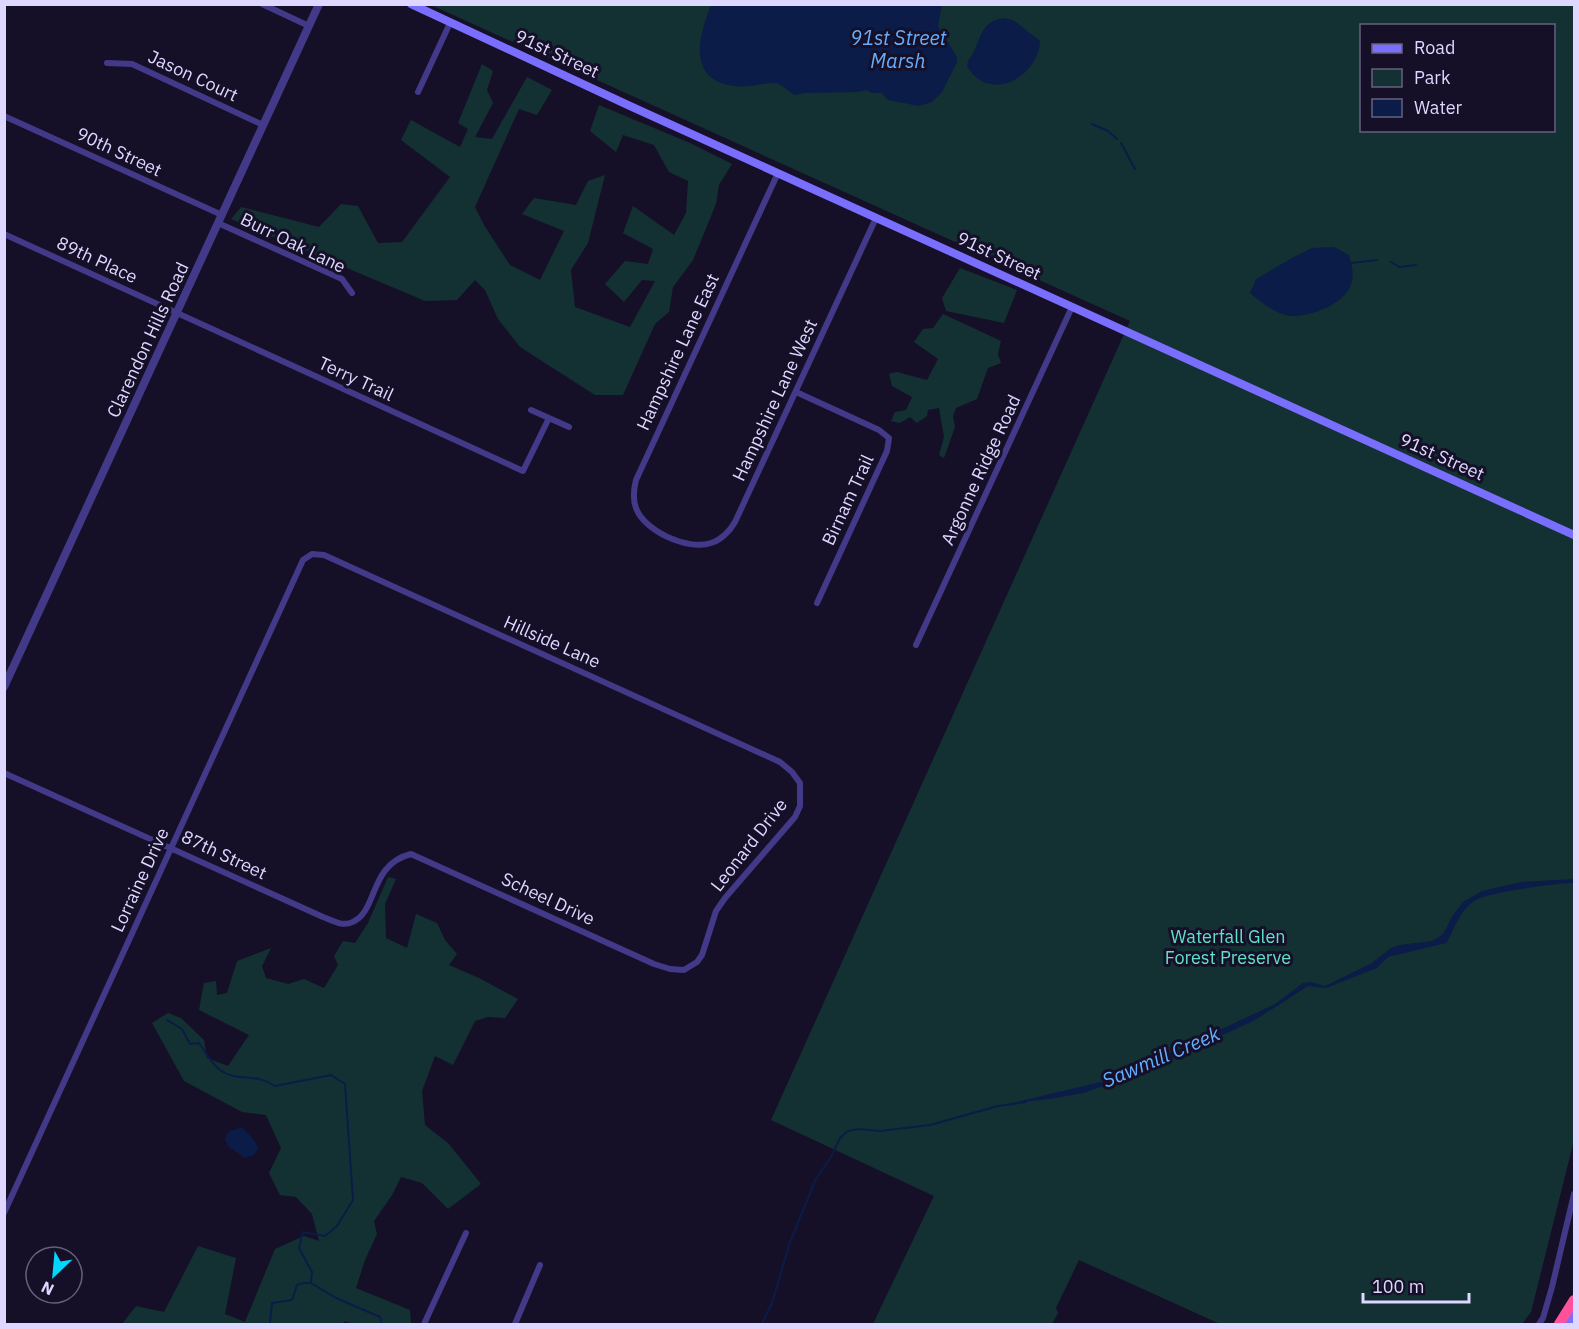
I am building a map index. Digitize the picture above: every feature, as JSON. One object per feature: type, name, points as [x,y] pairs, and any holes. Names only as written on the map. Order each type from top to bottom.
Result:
[{"type":"highway","points":[[1559,1324],[1575,1299]]},
{"type":"main road","name":"91st Street","points":[[411,4],[777,173],[1575,535]]},
{"type":"main road","points":[[1569,1324],[1575,1310]]},
{"type":"street","points":[[262,4],[309,26]]},
{"type":"street","name":"Clarendon Hills Road","points":[[4,687],[319,4]]},
{"type":"street","points":[[418,92],[450,23]]},
{"type":"street","name":"Jason Court","points":[[107,63],[132,64],[263,125]]},
{"type":"street","name":"90th Street","points":[[4,116],[220,219]]},
{"type":"street","name":"Hampshire Lane East","points":[[666,535],[649,526],[636,508],[634,493],[636,480],[777,173]]},
{"type":"street","name":"Hampshire Lane West","points":[[666,535],[688,544],[711,543],[728,532],[735,522],[876,218]]},
{"type":"street","name":"Burr Oak Lane","points":[[220,219],[342,279],[352,293]]},
{"type":"street","name":"89th Place","points":[[4,234],[177,313]]},
{"type":"street","name":"Argonne Ridge Road","points":[[916,645],[1072,307]]},
{"type":"street","name":"Terry Trail","points":[[177,313],[523,471],[549,418]]},
{"type":"street","name":"Birnam Trail","points":[[796,392],[879,430],[889,438],[887,451],[817,603]]},
{"type":"street","points":[[531,410],[569,427]]},
{"type":"street","name":"Hillside Lane","points":[[303,560],[312,554],[324,555],[788,767]]},
{"type":"street","name":"Lorraine Drive","points":[[4,1213],[303,560]]},
{"type":"street","name":"Leonard Drive","points":[[684,970],[697,962],[702,955],[710,927],[725,898],[798,812],[801,798],[800,783],[788,767]]},
{"type":"street","name":"87th Street","points":[[4,772],[338,923],[351,923],[364,912],[384,870],[400,857]]},
{"type":"street","name":"Scheel Drive","points":[[400,857],[411,854],[422,858],[654,964],[684,970]]},
{"type":"street","points":[[1539,1324],[1552,1287],[1575,1194]]},
{"type":"street","points":[[424,1324],[466,1233]]},
{"type":"street","points":[[514,1324],[540,1265]]},
{"type":"green space","name":"Waterfall Glen Forest Preserve","points":[[431,5],[1574,5],[1574,1140],[1531,1312],[1522,1324],[1220,1324],[1079,1260],[1056,1308],[1058,1313],[1052,1324],[873,1324],[934,1196],[771,1120],[1130,321]]},
{"type":"green space","points":[[482,64],[493,71],[487,90],[493,103],[475,137],[492,139],[527,77],[552,90],[537,115],[519,109],[475,207],[510,265],[540,280],[564,231],[522,214],[534,198],[576,205],[588,181],[605,175],[588,243],[571,270],[575,307],[630,327],[655,281],[642,280],[624,302],[605,284],[625,261],[648,264],[653,249],[623,233],[633,206],[674,235],[686,213],[688,181],[669,172],[654,145],[623,135],[616,152],[590,131],[599,105],[690,143],[732,164],[719,185],[716,204],[693,260],[673,287],[669,312],[655,324],[623,395],[595,395],[520,347],[498,319],[485,290],[475,280],[457,300],[425,301],[231,219],[241,207],[319,227],[341,204],[358,206],[378,243],[402,242],[450,177],[401,140],[411,120],[460,147],[468,129],[458,123]]},
{"type":"green space","points":[[960,268],[1017,290],[1004,323],[946,311],[942,298]]},
{"type":"green space","points":[[943,314],[1001,341],[998,354],[1001,363],[988,368],[977,399],[956,408],[953,416],[955,427],[944,458],[939,455],[944,437],[939,408],[928,410],[927,416],[917,423],[910,417],[900,423],[891,421],[895,412],[906,410],[912,397],[892,386],[889,374],[897,372],[927,380],[938,359],[914,342],[923,329],[933,328]]},
{"type":"green space","points":[[388,877],[396,879],[385,904],[386,938],[407,948],[416,914],[437,923],[445,940],[457,954],[449,965],[518,999],[505,1018],[488,1017],[475,1021],[453,1065],[435,1056],[422,1091],[425,1125],[449,1144],[481,1184],[448,1209],[422,1183],[401,1177],[374,1221],[377,1234],[356,1288],[410,1310],[411,1324],[354,1324],[345,1321],[342,1324],[122,1324],[136,1306],[164,1312],[198,1246],[236,1258],[225,1314],[245,1322],[275,1249],[304,1236],[319,1241],[312,1214],[296,1197],[280,1195],[269,1173],[281,1148],[266,1115],[242,1112],[184,1081],[152,1023],[168,1013],[181,1018],[204,1040],[207,1058],[228,1066],[249,1035],[199,1010],[204,983],[216,981],[217,995],[227,993],[237,961],[271,948],[262,966],[266,978],[288,984],[304,979],[324,988],[338,965],[334,956],[343,941],[355,943],[368,923]]},
{"type":"water","name":"91st Street Marsh","points":[[942,4],[938,26],[957,57],[957,62],[942,92],[932,102],[919,106],[888,100],[882,93],[872,93],[866,90],[795,95],[776,83],[734,86],[719,82],[708,75],[702,65],[700,42],[711,5]]},
{"type":"water","points":[[1003,18],[1013,20],[1040,41],[1037,54],[1022,75],[1000,84],[988,83],[976,78],[967,66],[968,61],[984,29],[989,24]]},
{"type":"water","points":[[1334,247],[1349,255],[1353,275],[1352,283],[1346,294],[1332,305],[1306,315],[1290,316],[1274,310],[1250,293],[1256,279],[1292,258],[1312,248]]},
{"type":"water","points":[[1574,879],[1574,883],[1507,891],[1474,901],[1461,915],[1446,943],[1388,957],[1377,968],[1326,988],[1308,986],[1255,1020],[1119,1083],[1115,1082],[1083,1093],[1009,1104],[1117,1078],[1275,1004],[1303,983],[1311,982],[1325,986],[1372,963],[1391,948],[1432,941],[1442,935],[1463,902],[1482,891],[1521,882]]},
{"type":"water","points":[[242,1127],[254,1140],[258,1149],[254,1155],[245,1158],[229,1147],[225,1139],[228,1132]]},
{"type":"waterway","points":[[1092,124],[1108,131],[1117,139]]},
{"type":"waterway","points":[[1121,143],[1135,169]]},
{"type":"waterway","points":[[1351,263],[1377,260]]},
{"type":"waterway","points":[[1391,262],[1399,267],[1416,265]]},
{"type":"waterway","points":[[167,1020],[182,1029],[190,1044],[199,1043],[214,1064],[226,1074],[261,1080],[275,1086],[331,1075],[345,1084],[353,1200],[337,1226],[325,1236],[303,1232],[299,1248],[312,1272],[311,1283]]},
{"type":"waterway","name":"Sawmill Creek","points":[[762,1324],[772,1303],[790,1242],[816,1179],[831,1157],[840,1138],[848,1131],[859,1129],[880,1131],[930,1125],[998,1106],[1026,1102]]},
{"type":"waterway","name":"Sawmill Creek","points":[[270,1324],[272,1303],[292,1300],[297,1285],[304,1283],[311,1283],[336,1298],[380,1317],[382,1324]]}]
